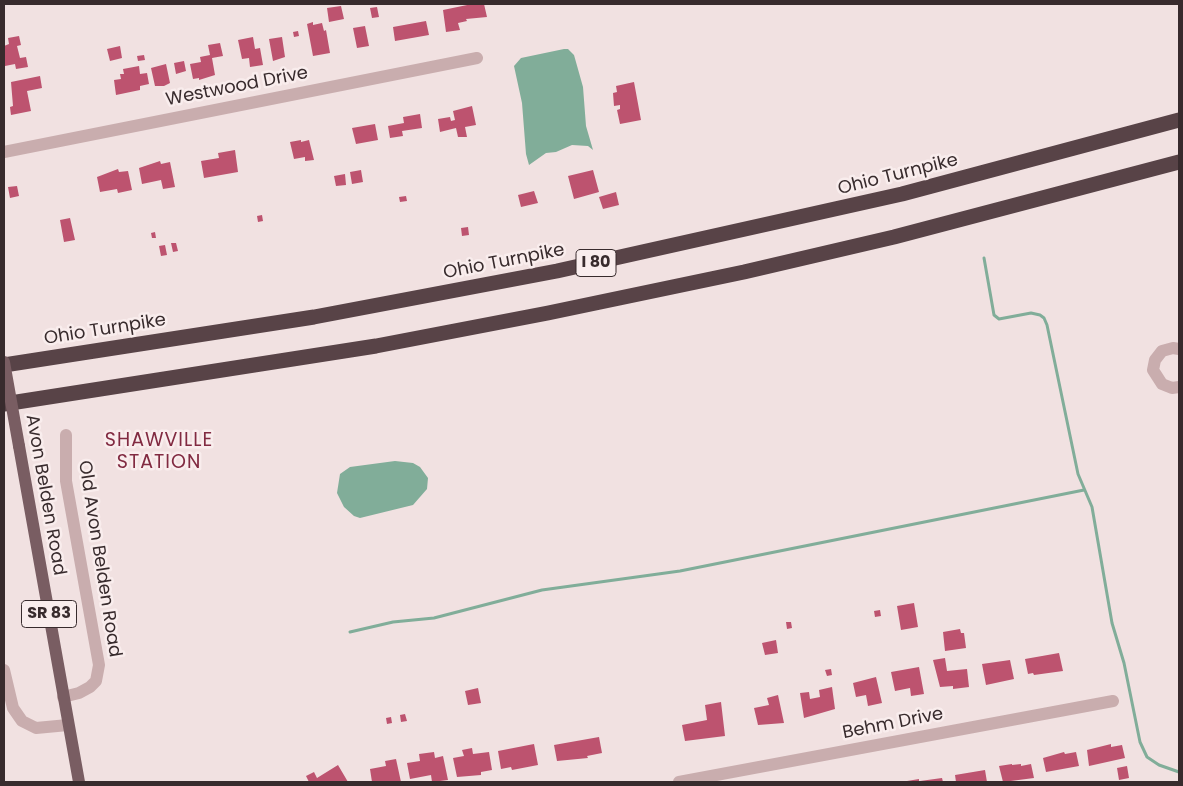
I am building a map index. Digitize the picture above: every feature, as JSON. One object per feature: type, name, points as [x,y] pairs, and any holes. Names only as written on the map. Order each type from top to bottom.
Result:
[{"type":"highway","name":"Ohio Turnpike","points":[[4,363],[314,317],[556,272],[902,194],[1179,120]]},
{"type":"highway","name":"I 80","points":[[4,404],[376,346],[548,313],[744,272],[884,239],[1179,162]]},
{"type":"main road","name":"Avon Belden Road","points":[[4,363],[79,782]]},
{"type":"street","name":"Westwood Drive","points":[[4,152],[476,58]]},
{"type":"street","points":[[1179,349],[1173,348],[1162,352],[1154,365],[1158,380],[1166,387],[1179,390]]},
{"type":"street","name":"Old Avon Belden Road","points":[[63,696],[79,693],[90,687],[96,681],[99,665],[66,481],[66,435]]},
{"type":"street","points":[[4,670],[13,708],[22,721],[36,728],[68,725]]},
{"type":"street","name":"Behm Drive","points":[[680,782],[1113,701]]},
{"type":"shaded area","points":[[568,49],[574,55],[583,87],[586,126],[593,150],[588,146],[572,145],[556,152],[546,153],[529,165],[526,154],[522,103],[514,66],[521,58]]},
{"type":"shaded area","points":[[395,461],[413,463],[420,467],[428,478],[427,489],[413,505],[360,518],[354,516],[344,507],[337,493],[340,474],[350,467]]},
{"type":"building","points":[[472,4],[484,4],[487,17],[466,19],[467,21],[458,23],[460,30],[446,32],[443,10]]},
{"type":"building","points":[[341,6],[344,19],[329,22],[327,8]]},
{"type":"building","points":[[377,7],[379,17],[372,18],[370,8]]},
{"type":"building","points":[[426,21],[429,35],[395,41],[393,27]]},
{"type":"building","points":[[313,22],[313,25],[322,23],[324,31],[326,30],[330,53],[313,56],[307,24]]},
{"type":"building","points":[[365,26],[369,46],[357,48],[353,28]]},
{"type":"building","points":[[298,31],[299,36],[294,37],[293,32]]},
{"type":"building","points":[[19,36],[21,45],[17,46],[20,58],[26,57],[28,67],[16,69],[15,64],[5,66],[4,46],[9,44],[8,38]]},
{"type":"building","points":[[253,37],[255,49],[260,48],[263,65],[250,67],[249,58],[242,59],[238,40]]},
{"type":"building","points":[[282,37],[285,57],[273,61],[269,39]]},
{"type":"building","points":[[220,43],[223,56],[212,58],[215,75],[199,80],[199,78],[193,79],[190,64],[201,62],[200,57],[210,55],[208,45]]},
{"type":"building","points":[[120,46],[122,58],[110,61],[107,49]]},
{"type":"building","points":[[144,55],[145,60],[138,61],[137,56]]},
{"type":"building","points":[[184,61],[186,71],[176,74],[174,63]]},
{"type":"building","points":[[166,64],[170,83],[164,86],[155,86],[151,68]]},
{"type":"building","points":[[139,66],[140,74],[147,73],[149,84],[140,86],[140,90],[116,95],[114,80],[121,79],[120,74],[124,74],[123,69]]},
{"type":"building","points":[[40,76],[42,88],[27,91],[31,111],[11,115],[10,107],[13,106],[11,82]]},
{"type":"building","points":[[634,82],[641,120],[620,124],[617,110],[620,109],[620,105],[614,106],[613,93],[617,92],[616,86]]},
{"type":"building","points":[[472,106],[476,125],[465,127],[467,137],[458,137],[456,128],[440,132],[438,119],[450,117],[451,121],[455,120],[453,111]]},
{"type":"building","points":[[420,114],[422,128],[402,131],[403,136],[390,138],[388,126],[404,123],[403,117]]},
{"type":"building","points":[[375,124],[378,140],[356,144],[352,128]]},
{"type":"building","points":[[301,140],[301,142],[309,140],[314,160],[305,161],[305,157],[294,159],[290,142]]},
{"type":"building","points":[[235,150],[238,172],[204,178],[201,161],[219,158],[218,153]]},
{"type":"building","points":[[160,161],[161,164],[170,162],[175,187],[163,189],[161,180],[142,184],[139,168]]},
{"type":"building","points":[[118,169],[119,172],[128,171],[132,190],[118,193],[117,189],[100,192],[97,177]]},
{"type":"building","points":[[361,170],[363,182],[352,184],[350,172]]},
{"type":"building","points":[[593,170],[599,192],[574,199],[568,176]]},
{"type":"building","points":[[345,174],[346,185],[336,186],[334,176]]},
{"type":"building","points":[[17,186],[19,196],[10,198],[8,187]]},
{"type":"building","points":[[534,191],[538,203],[521,207],[518,195]]},
{"type":"building","points":[[616,192],[619,205],[603,209],[599,197]]},
{"type":"building","points":[[406,196],[407,201],[400,202],[399,197]]},
{"type":"building","points":[[262,215],[263,221],[258,222],[257,216]]},
{"type":"building","points":[[70,218],[75,240],[64,242],[60,220]]},
{"type":"building","points":[[468,227],[469,235],[462,236],[461,228]]},
{"type":"building","points":[[155,232],[156,238],[152,238],[151,233]]},
{"type":"building","points":[[171,243],[176,243],[178,251],[173,252]]},
{"type":"building","points":[[165,245],[167,255],[161,256],[159,246]]},
{"type":"building","points":[[914,603],[918,627],[901,630],[897,606]]},
{"type":"building","points":[[880,610],[881,616],[875,617],[874,611]]},
{"type":"building","points":[[786,622],[791,622],[792,628],[787,629]]},
{"type":"building","points":[[960,629],[961,633],[964,633],[966,648],[945,651],[943,632]]},
{"type":"building","points":[[776,640],[778,653],[765,655],[762,643]]},
{"type":"building","points":[[1059,653],[1063,671],[1034,675],[1033,673],[1028,674],[1025,659]]},
{"type":"building","points":[[945,658],[947,671],[967,669],[969,687],[953,689],[953,686],[940,687],[933,660]]},
{"type":"building","points":[[1010,660],[1014,679],[986,685],[982,664]]},
{"type":"building","points":[[919,667],[924,694],[911,696],[910,688],[895,691],[891,672]]},
{"type":"building","points":[[831,669],[832,675],[827,676],[825,670]]},
{"type":"building","points":[[876,677],[882,703],[868,706],[866,695],[856,697],[853,683]]},
{"type":"building","points":[[832,687],[835,709],[804,718],[800,693],[809,692],[810,699],[820,697],[819,690]]},
{"type":"building","points":[[478,688],[481,703],[468,705],[465,691]]},
{"type":"building","points":[[778,695],[784,723],[758,725],[754,708],[769,705],[767,698]]},
{"type":"building","points":[[721,702],[725,736],[685,741],[682,725],[707,720],[705,705]]},
{"type":"building","points":[[405,714],[407,721],[401,722],[400,715]]},
{"type":"building","points":[[391,717],[392,723],[387,724],[386,718]]},
{"type":"building","points":[[599,737],[602,753],[587,756],[588,758],[557,761],[554,745]]},
{"type":"building","points":[[534,744],[538,765],[512,770],[511,767],[501,769],[498,751]]},
{"type":"building","points":[[1111,744],[1111,747],[1122,745],[1125,758],[1089,766],[1087,750]]},
{"type":"building","points":[[472,748],[473,754],[489,752],[492,770],[481,772],[481,775],[457,777],[453,758],[464,756],[462,750]]},
{"type":"building","points":[[434,752],[435,758],[443,756],[448,780],[432,782],[431,775],[410,779],[407,763],[420,761],[419,754]]},
{"type":"building","points":[[1064,752],[1065,754],[1076,752],[1079,766],[1046,772],[1043,758]]},
{"type":"building","points":[[396,759],[401,782],[372,782],[370,769],[386,766],[385,761]]},
{"type":"building","points":[[1021,764],[1021,766],[1031,764],[1034,778],[1003,782],[999,766]]},
{"type":"building","points":[[338,765],[348,782],[309,782],[306,776],[314,772],[317,778]]},
{"type":"building","points":[[1127,766],[1129,778],[1119,780],[1117,768]]},
{"type":"building","points":[[985,770],[987,782],[956,782],[955,775]]},
{"type":"building","points":[[942,778],[943,782],[920,782],[920,781]]},
{"type":"building","points":[[919,779],[919,782],[907,782],[907,781]]},
{"type":"waterway","points":[[984,258],[994,315],[999,319],[1031,313],[1040,315],[1044,318],[1047,325],[1078,474],[1092,507],[1112,623],[1124,663],[1140,742],[1147,757],[1159,765],[1179,772]]},
{"type":"waterway","points":[[350,632],[393,622],[434,618],[542,590],[680,571],[1084,490]]},
{"type":"district","name":"SHAWVILLE STATION","points":[[159,452]]}]
